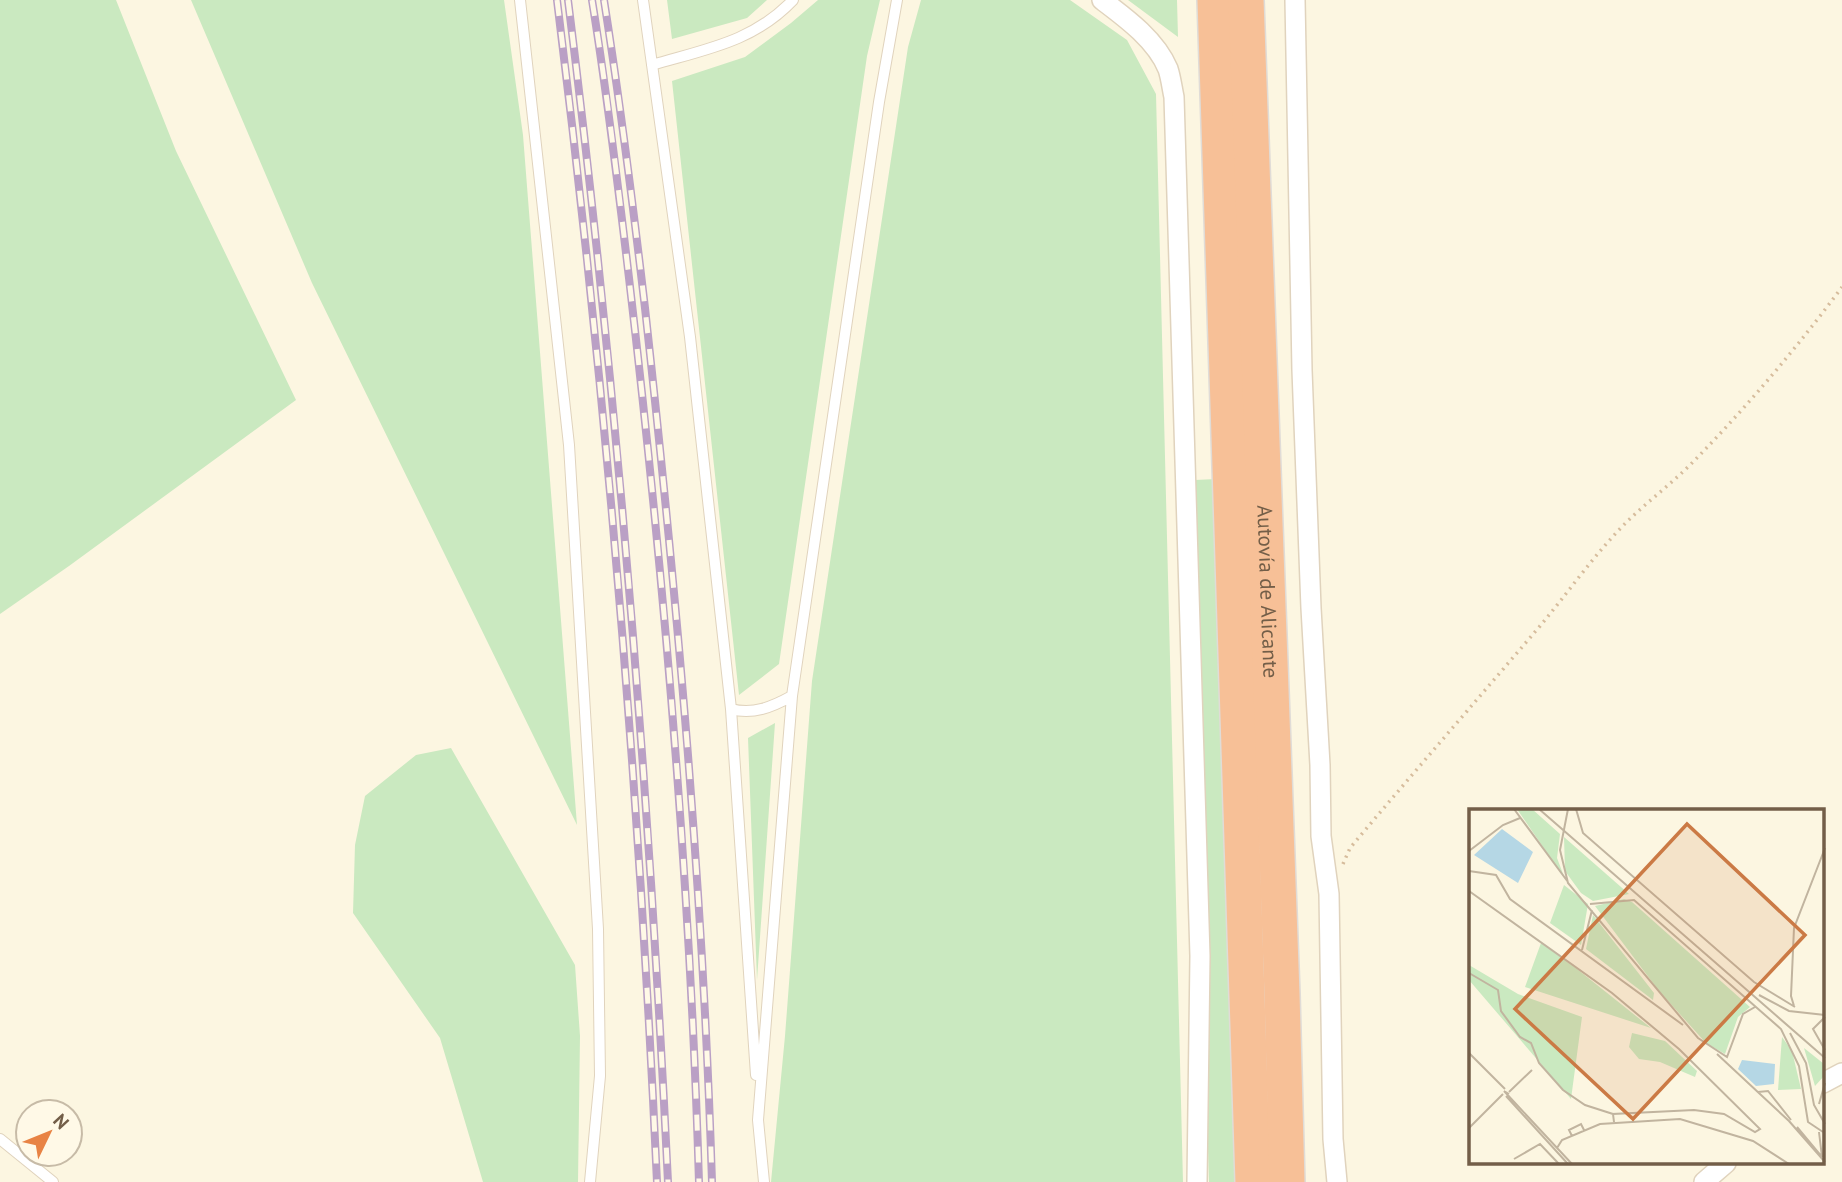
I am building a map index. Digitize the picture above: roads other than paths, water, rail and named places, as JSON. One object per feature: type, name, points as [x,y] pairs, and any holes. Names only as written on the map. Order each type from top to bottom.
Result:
[{"type":"highway","name":"Autovía de Alicante","points":[[1215,0],[1253,1182]]},
{"type":"highway","name":"Autovía de Alicante","points":[[1246,0],[1287,1182]]},
{"type":"street","points":[[1102,0],[1150,41],[1161,55],[1169,71],[1174,97],[1200,956],[1197,1182]]},
{"type":"street","points":[[1295,0],[1298,246],[1309,568],[1320,765],[1321,836],[1329,894],[1333,1139],[1337,1182]]},
{"type":"street","points":[[1825,1082],[1842,1073]]},
{"type":"street","points":[[1704,1182],[1725,1164]]},
{"type":"lane","points":[[520,0],[569,445],[597,902],[600,1076],[590,1182]]},
{"type":"lane","points":[[643,0],[690,337],[730,709],[764,1182]]},
{"type":"lane","points":[[652,65],[743,38],[778,15],[793,0]]},
{"type":"lane","points":[[759,1112],[792,696],[883,76],[897,0]]},
{"type":"lane","points":[[730,709],[742,712],[767,709],[792,696]]},
{"type":"lane","points":[[0,1139],[53,1182]]},
{"type":"railway","points":[[557,0],[591,295],[619,590],[641,886],[657,1182]]},
{"type":"railway","points":[[568,0],[602,295],[629,590],[651,886],[668,1182]]},
{"type":"railway","points":[[592,0],[629,278],[664,616],[689,955],[699,1182]]},
{"type":"railway","points":[[604,0],[645,308],[678,635],[702,963],[712,1182]]}]
